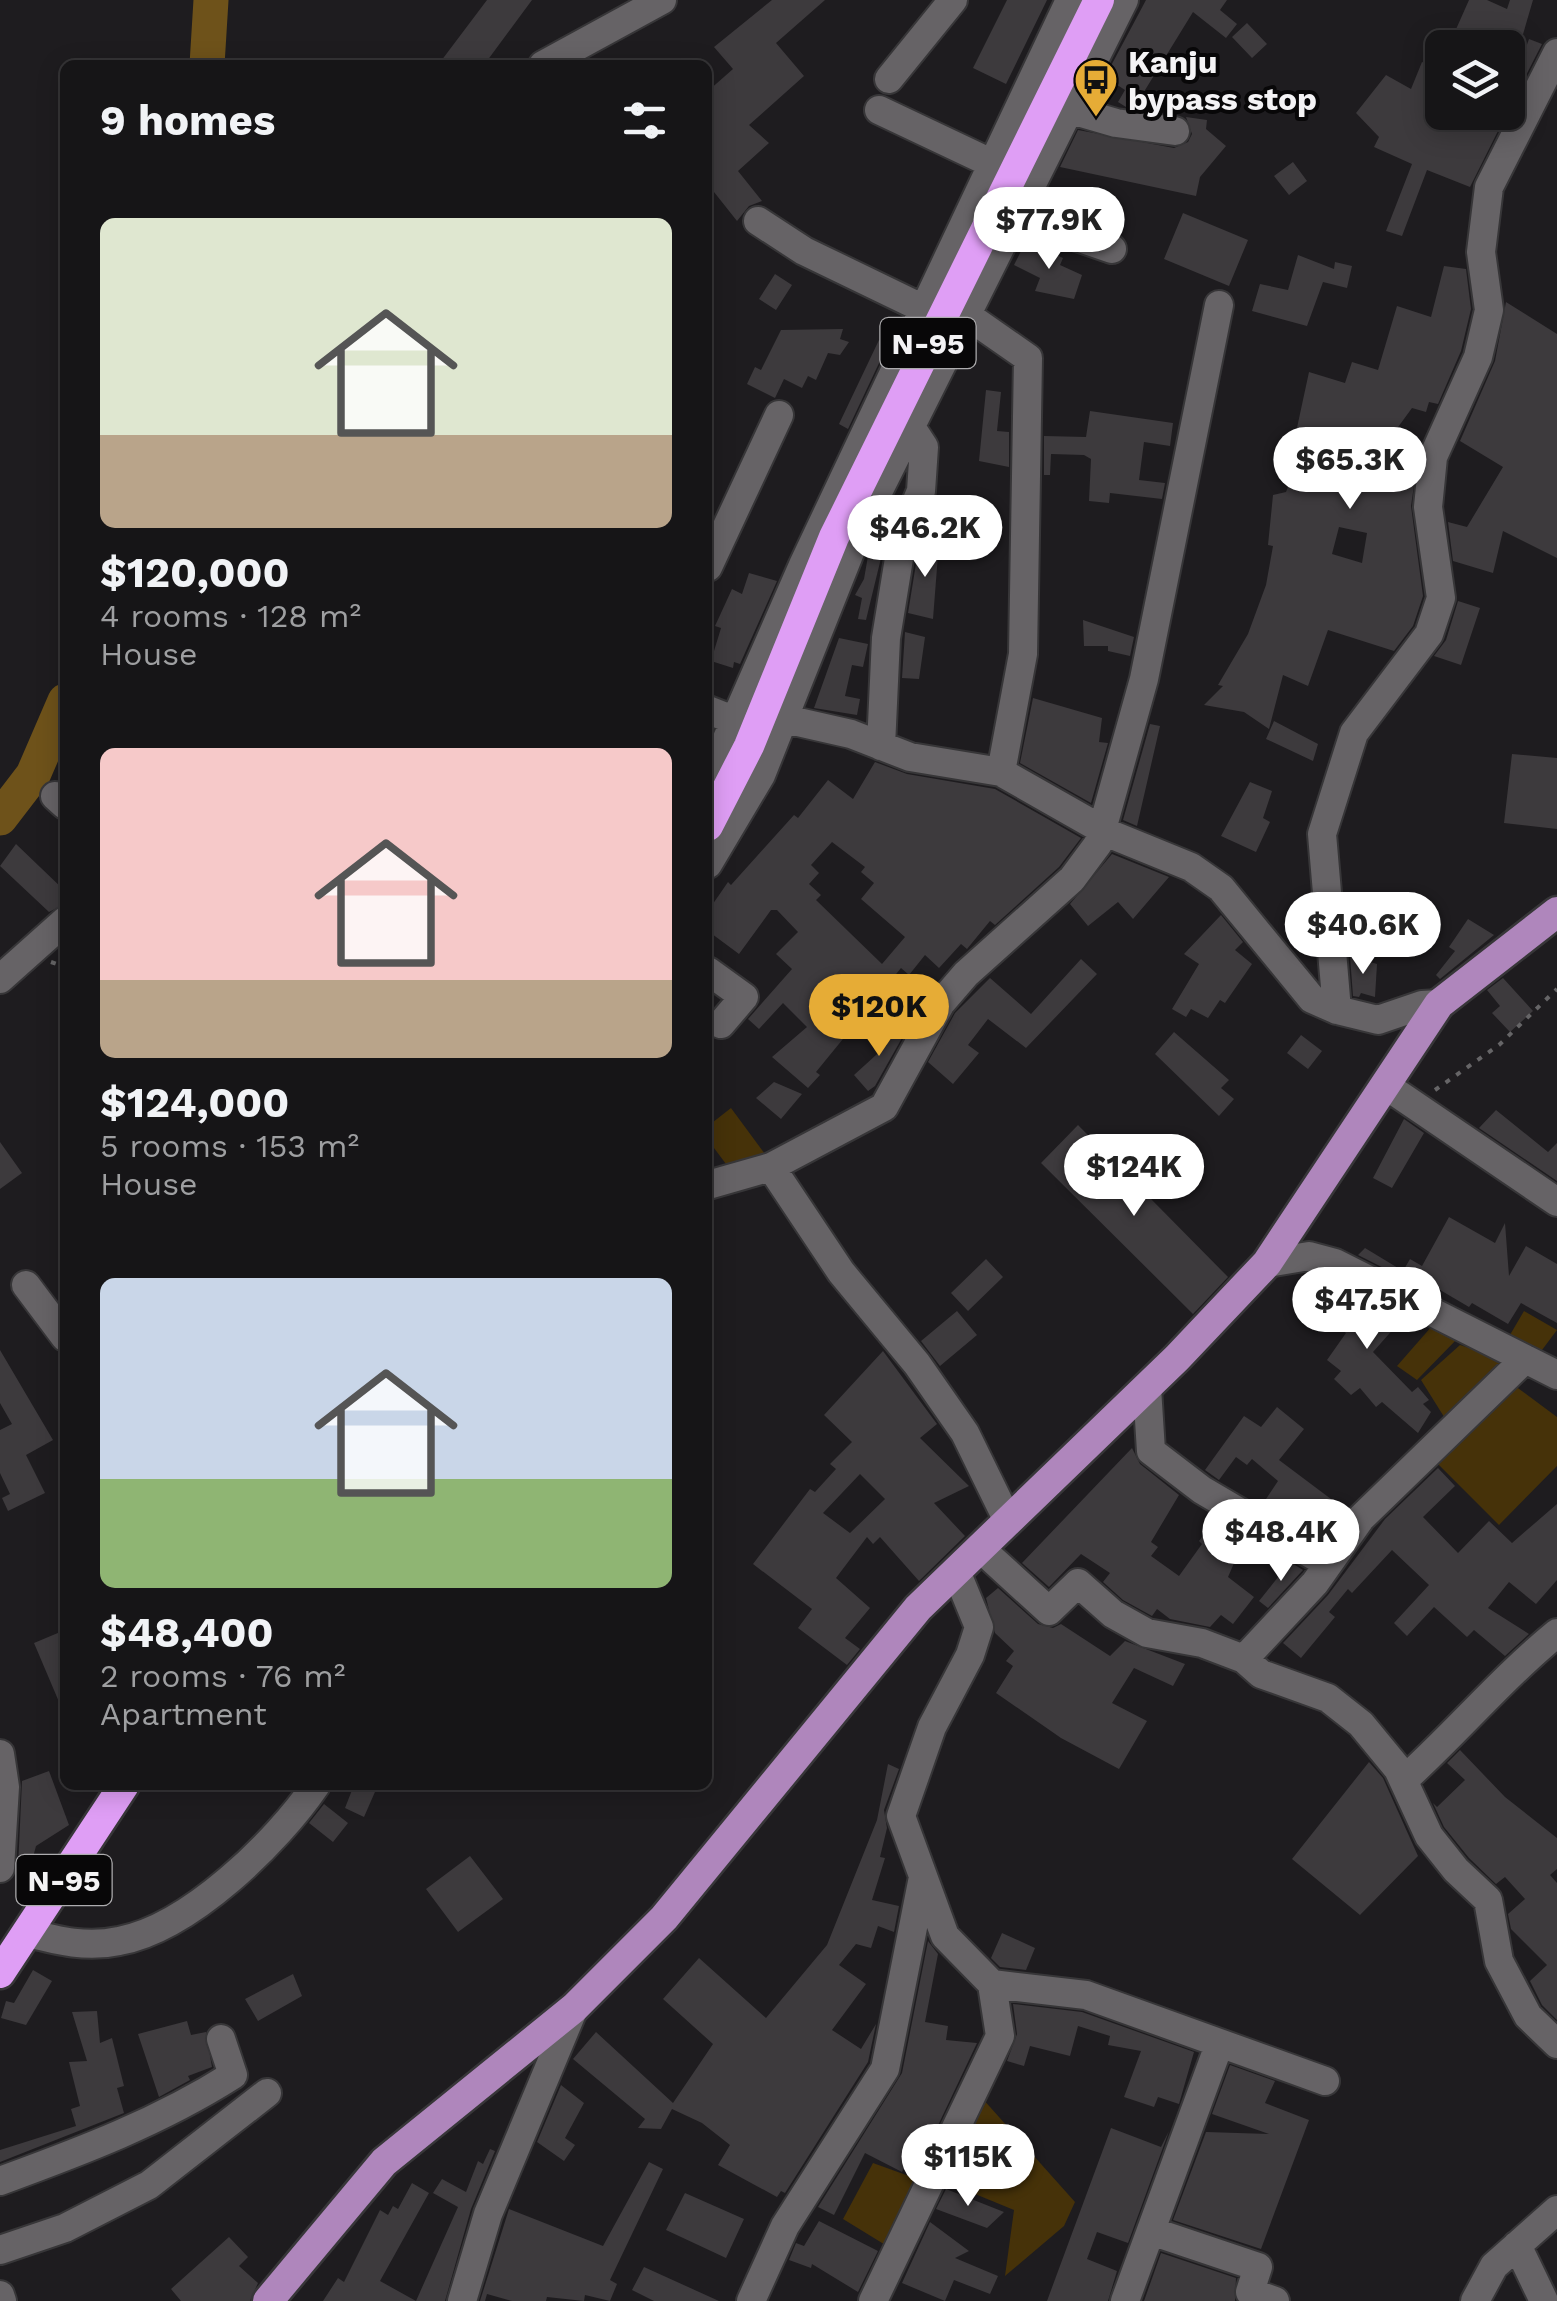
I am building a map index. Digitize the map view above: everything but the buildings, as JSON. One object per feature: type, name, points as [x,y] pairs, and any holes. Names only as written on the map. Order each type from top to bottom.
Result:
[{"type":"highway","name":"N-95","points":[[712,804],[834,537],[1099,0]]},
{"type":"highway","name":"N-95","points":[[0,1973],[121,1790]]},
{"type":"main road","points":[[268,2301],[384,2162],[574,2008],[664,1918],[918,1608],[1147,1388],[1267,1263],[1439,1004],[1557,912]]},
{"type":"street","points":[[552,60],[662,0]]},
{"type":"street","points":[[889,80],[953,0]]},
{"type":"street","points":[[712,804],[736,721],[802,565],[1070,0]]},
{"type":"street","points":[[712,857],[761,776],[832,588],[910,424],[1124,0]]},
{"type":"street","points":[[1337,1010],[1322,834],[1354,733],[1429,634],[1441,598],[1428,507],[1433,457],[1478,357],[1489,310],[1481,252],[1490,187],[1557,52]]},
{"type":"street","points":[[1068,109],[1116,123],[1175,131]]},
{"type":"street","points":[[879,110],[993,164]]},
{"type":"street","points":[[1016,216],[1112,249]]},
{"type":"street","points":[[758,221],[804,251],[924,310]]},
{"type":"street","points":[[712,1184],[771,1167],[884,1107],[941,1003],[966,974],[1072,878],[1105,831],[1144,679],[1219,305]]},
{"type":"street","points":[[965,314],[1028,358],[1023,654],[1001,772]]},
{"type":"street","points":[[712,547],[719,513],[778,415]]},
{"type":"street","points":[[881,746],[886,638],[903,534],[921,491],[924,447],[910,424]]},
{"type":"street","points":[[712,712],[736,721]]},
{"type":"street","points":[[784,719],[910,757],[1001,772],[1105,831],[1190,866],[1221,888],[1312,999],[1337,1010],[1378,1020],[1422,1004],[1439,1004]]},
{"type":"street","points":[[0,979],[60,925]]},
{"type":"street","points":[[712,974],[744,998],[721,1024]]},
{"type":"street","points":[[1385,1085],[1557,1202]]},
{"type":"street","points":[[771,1167],[841,1272],[917,1364],[965,1432],[1008,1521]]},
{"type":"street","points":[[1267,1263],[1309,1256],[1335,1263],[1557,1375]]},
{"type":"street","points":[[26,1285],[60,1326]]},
{"type":"street","points":[[1244,1659],[1328,1564],[1361,1518],[1525,1359]]},
{"type":"street","points":[[1147,1388],[1151,1451],[1202,1490],[1328,1564]]},
{"type":"street","points":[[980,1548],[1049,1611],[1078,1583],[1113,1614],[1147,1634],[1202,1644],[1244,1659],[1261,1674],[1328,1698],[1362,1724],[1404,1780],[1429,1836],[1456,1870],[1488,1900],[1500,1961],[1528,2016],[1557,2044]]},
{"type":"street","points":[[873,2301],[1000,2036],[992,1984],[946,1936],[901,1816],[932,1728],[970,1655],[979,1627],[956,1571]]},
{"type":"street","points":[[1404,1780],[1455,1734],[1520,1664],[1557,1633]]},
{"type":"street","points":[[0,1754],[5,1787],[0,1868]]},
{"type":"street","points":[[28,1933],[76,1945],[122,1941],[174,1917],[216,1892],[292,1820],[313,1790]]},
{"type":"street","points":[[751,2301],[786,2226],[885,2069],[923,1875]]},
{"type":"street","points":[[992,1984],[1086,1995],[1324,2080]]},
{"type":"street","points":[[462,2301],[488,2214],[574,2008]]},
{"type":"street","points":[[0,2180],[91,2150],[233,2075],[221,2039]]},
{"type":"street","points":[[1126,2301],[1219,2045]]},
{"type":"street","points":[[0,2250],[66,2228],[150,2186],[268,2093]]},
{"type":"street","points":[[1478,2299],[1494,2266],[1557,2210]]},
{"type":"street","points":[[1151,2231],[1258,2267],[1250,2292],[1274,2301]]},
{"type":"street","points":[[1517,2245],[1544,2301]]},
{"type":"path","points":[[1415,1105],[1499,1044],[1557,989]]},
{"type":"shaded area","points":[[1291,439],[1338,454],[1336,475],[1287,460]]},
{"type":"shaded area","points":[[731,1108],[765,1154],[729,1168],[712,1145],[712,1123]]},
{"type":"shaded area","points":[[1524,1311],[1557,1330],[1536,1358],[1507,1340]]},
{"type":"shaded area","points":[[1432,1326],[1458,1338],[1417,1380],[1397,1366]]},
{"type":"shaded area","points":[[1460,1345],[1510,1361],[1446,1420],[1421,1380]]},
{"type":"shaded area","points":[[1511,1383],[1557,1417],[1557,1466],[1499,1525],[1432,1458]]},
{"type":"shaded area","points":[[982,2098],[1075,2202],[1064,2226],[1005,2276],[1014,2210],[941,2180]]},
{"type":"shaded area","points":[[922,2157],[929,2163],[887,2246],[843,2219],[873,2163],[909,2176]]},
{"type":"waterway","points":[[207,60],[211,0]]},
{"type":"waterway","points":[[0,818],[33,775],[60,713]]},
{"type":"place","name":"Kanju bypass stop","points":[[1096,118]]}]
